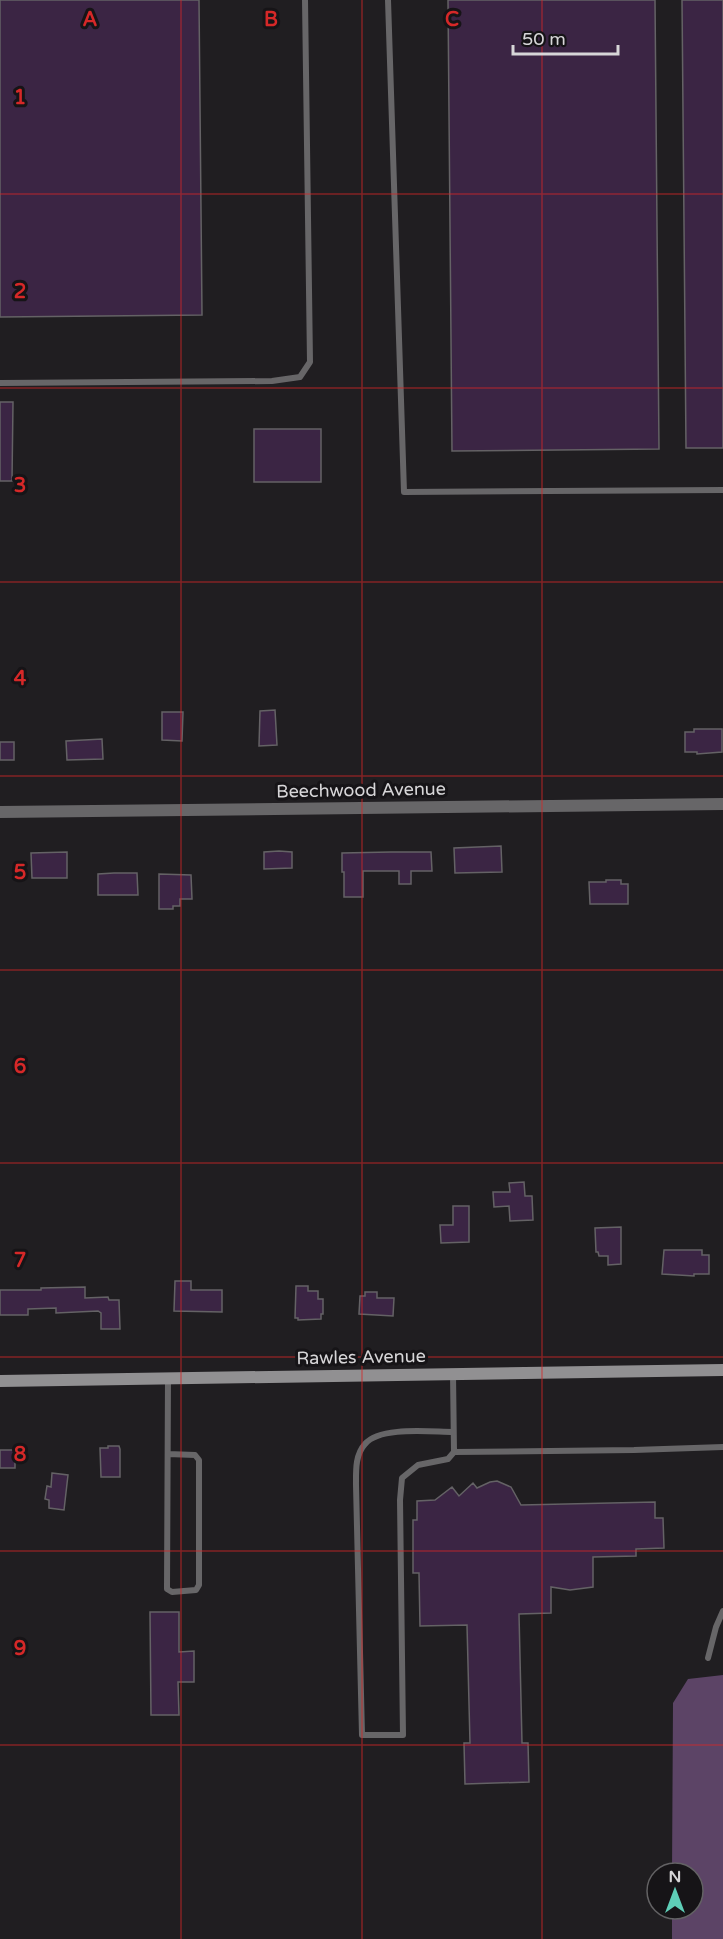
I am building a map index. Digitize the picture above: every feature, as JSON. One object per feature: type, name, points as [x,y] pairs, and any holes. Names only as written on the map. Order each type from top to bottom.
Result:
[{"type":"street","name":"Beechwood Avenue","points":[[0,812],[723,804]]},
{"type":"street","name":"Rawles Avenue","points":[[0,1381],[723,1370]]},
{"type":"lane","points":[[0,383],[272,381],[300,377],[310,362],[305,0]]},
{"type":"lane","points":[[388,0],[404,492],[723,490]]},
{"type":"lane","points":[[453,1374],[454,1452],[448,1459],[418,1465],[402,1478],[400,1500],[403,1735],[362,1735],[357,1459],[364,1444],[376,1435],[399,1432],[453,1432]]},
{"type":"lane","points":[[168,1377],[167,1588],[172,1592],[196,1590],[199,1586],[200,1460],[195,1455],[168,1454]]},
{"type":"lane","points":[[454,1452],[723,1447]]},
{"type":"lane","points":[[708,1658],[716,1627],[723,1611]]},
{"type":"shaded area","points":[[723,1675],[723,1939],[672,1939],[672,1921],[705,1921],[705,1861],[672,1861],[673,1703],[688,1679]]},
{"type":"building","points":[[0,0],[199,0],[202,315],[0,317]]},
{"type":"building","points":[[448,0],[655,0],[659,449],[452,451]]},
{"type":"building","points":[[682,0],[723,0],[723,448],[686,448]]},
{"type":"building","points":[[0,402],[13,402],[12,481],[0,481]]},
{"type":"building","points":[[254,429],[321,429],[321,482],[254,482]]},
{"type":"building","points":[[275,710],[277,745],[259,746],[260,711]]},
{"type":"building","points":[[162,712],[183,712],[182,741],[162,740]]},
{"type":"building","points":[[694,729],[722,729],[722,752],[697,754],[697,752],[685,752],[685,732],[694,732]]},
{"type":"building","points":[[102,739],[103,759],[67,760],[66,741]]},
{"type":"building","points":[[0,742],[14,742],[14,760],[0,760]]},
{"type":"building","points":[[501,846],[502,872],[455,873],[454,848]]},
{"type":"building","points":[[67,852],[67,878],[32,878],[31,853]]},
{"type":"building","points":[[264,852],[292,852],[292,868],[264,869]]},
{"type":"building","points":[[431,852],[432,871],[411,871],[411,884],[399,884],[399,871],[363,871],[363,897],[344,897],[342,853]]},
{"type":"building","points":[[137,873],[138,895],[98,895],[98,874]]},
{"type":"building","points":[[159,874],[191,875],[192,899],[180,899],[180,906],[173,906],[173,909],[159,909]]},
{"type":"building","points":[[606,880],[621,880],[621,884],[628,884],[628,904],[590,904],[589,882],[606,882]]},
{"type":"building","points":[[524,1182],[525,1196],[532,1196],[533,1220],[510,1221],[509,1206],[494,1207],[493,1192],[510,1192],[509,1183]]},
{"type":"building","points":[[453,1206],[469,1206],[469,1242],[441,1243],[440,1225],[453,1225]]},
{"type":"building","points":[[621,1227],[621,1264],[608,1265],[608,1256],[599,1256],[596,1252],[595,1228]]},
{"type":"building","points":[[664,1250],[702,1250],[702,1255],[709,1255],[709,1274],[694,1274],[694,1276],[662,1274]]},
{"type":"building","points":[[175,1281],[191,1281],[191,1290],[222,1290],[222,1312],[174,1311]]},
{"type":"building","points":[[296,1286],[308,1286],[308,1291],[318,1291],[318,1299],[323,1299],[321,1319],[298,1320],[295,1318]]},
{"type":"building","points":[[85,1287],[85,1298],[108,1297],[109,1300],[119,1300],[120,1329],[101,1329],[101,1313],[98,1311],[56,1313],[56,1308],[28,1309],[28,1315],[0,1315],[0,1290]]},
{"type":"building","points":[[365,1292],[377,1292],[377,1298],[394,1298],[393,1316],[359,1314],[360,1296],[365,1296]]},
{"type":"building","points":[[108,1446],[119,1446],[120,1477],[101,1477],[100,1448],[108,1448]]},
{"type":"building","points":[[0,1450],[15,1450],[15,1468],[0,1468]]},
{"type":"building","points":[[52,1473],[68,1475],[64,1510],[49,1508],[49,1500],[45,1499],[47,1486],[51,1487]]},
{"type":"building","points":[[497,1481],[511,1487],[521,1505],[655,1502],[655,1518],[663,1518],[664,1548],[636,1549],[636,1556],[593,1557],[593,1587],[570,1590],[551,1587],[551,1613],[519,1614],[522,1743],[528,1743],[529,1782],[465,1784],[464,1743],[470,1743],[467,1625],[420,1626],[419,1573],[413,1573],[413,1520],[417,1520],[417,1501],[435,1500],[452,1487],[459,1496],[473,1483],[477,1488]]},
{"type":"building","points":[[150,1612],[179,1612],[179,1652],[194,1651],[194,1682],[178,1682],[179,1715],[151,1715]]}]
